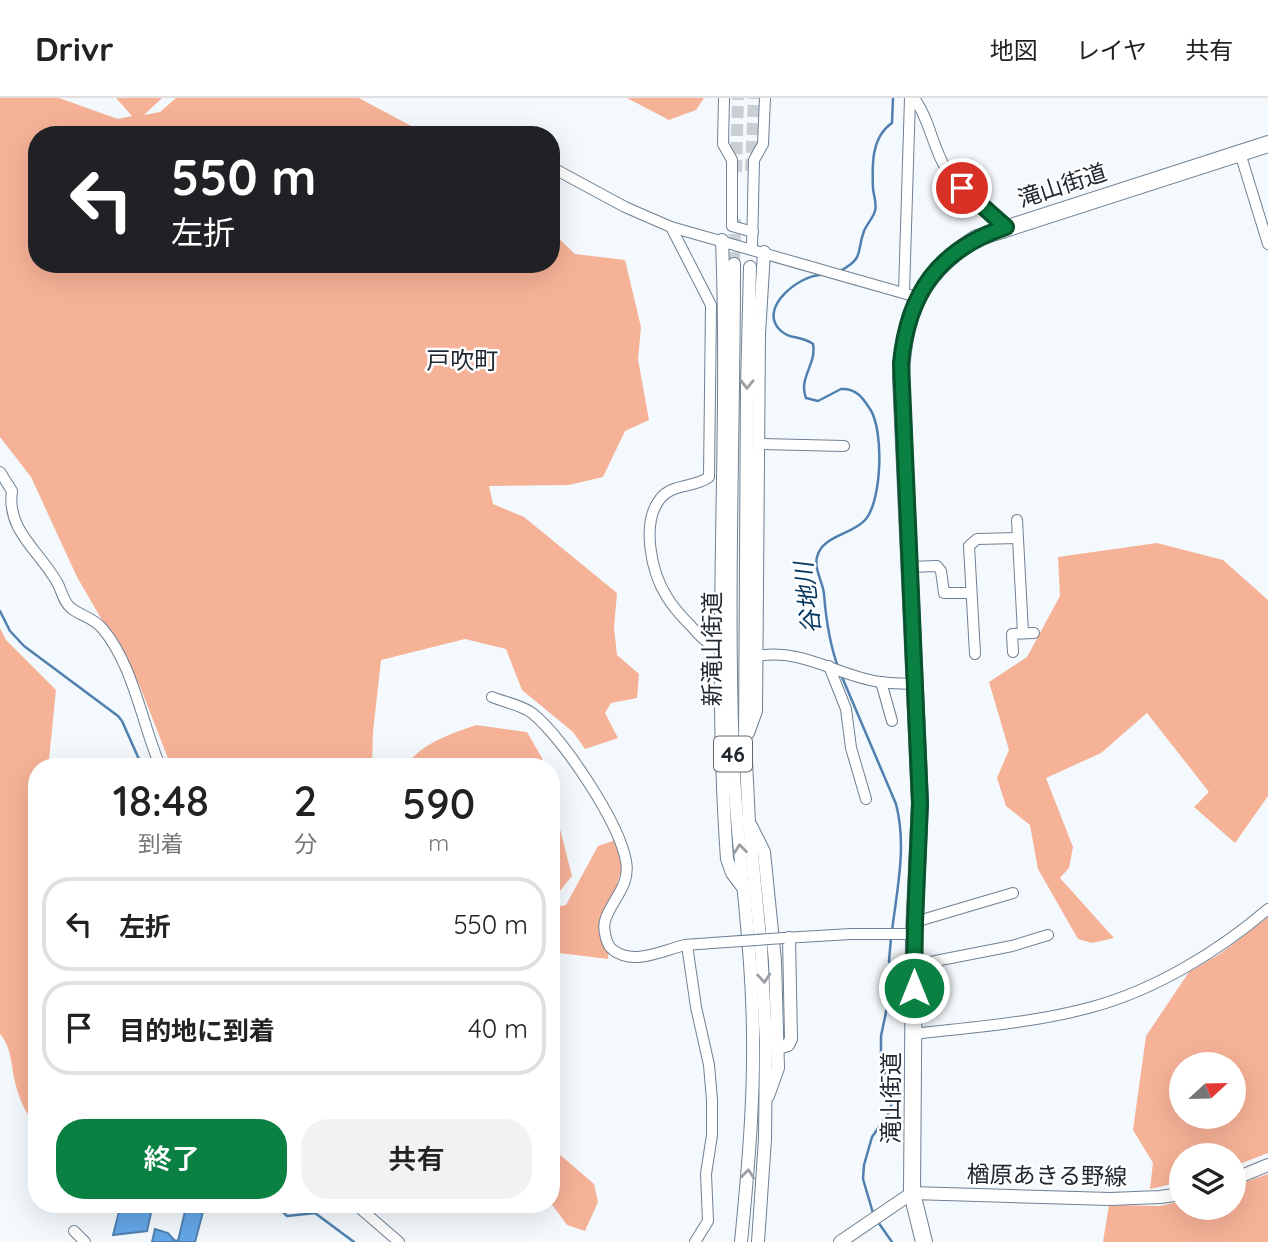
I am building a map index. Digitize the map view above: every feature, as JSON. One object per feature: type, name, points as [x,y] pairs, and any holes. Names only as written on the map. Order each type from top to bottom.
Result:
[{"type":"highway","name":"滝山街道","points":[[924,1242],[912,1193],[915,965],[911,930],[920,803],[901,370],[911,294],[957,251],[984,234],[1268,144]]},
{"type":"main road","name":"46","points":[[722,240],[724,342],[716,477],[720,730],[727,859],[732,873],[744,889]]},
{"type":"main road","name":"46","points":[[745,741],[756,711],[758,250]]},
{"type":"main road","name":"新滝山街道","points":[[734,264],[732,706],[736,814],[752,996],[754,1076],[741,1242]]},
{"type":"main road","name":"新滝山街道","points":[[750,267],[745,741],[749,822],[765,994],[766,1100],[758,1242]]},
{"type":"main road","name":"46","points":[[749,822],[763,846],[775,961],[777,1074],[766,1100]]},
{"type":"main road","name":"46","points":[[778,1048],[788,1045],[791,1039],[786,938]]},
{"type":"main road","points":[[1246,1174],[1268,1165]]},
{"type":"main road","name":"楢原あきる野線","points":[[912,1193],[1110,1199],[1169,1196]]},
{"type":"main road","points":[[840,1242],[912,1193]]},
{"type":"street","points":[[724,98],[723,144],[732,160],[732,226],[753,232]]},
{"type":"street","points":[[758,250],[753,232],[754,160],[764,144],[765,98]]},
{"type":"street","points":[[912,98],[922,109],[947,171],[1006,227]]},
{"type":"street","points":[[560,172],[625,207],[671,227],[911,294],[912,98]]},
{"type":"street","points":[[1240,153],[1268,244]]},
{"type":"street","points":[[671,227],[710,305],[716,477],[677,488],[661,497],[654,511],[649,545],[661,586],[669,600],[708,644],[720,647]]},
{"type":"street","points":[[758,444],[844,446]]},
{"type":"street","points":[[0,472],[12,491],[10,505],[17,529],[57,584],[69,607],[89,616],[113,643],[145,721],[157,758]]},
{"type":"street","points":[[1013,652],[1012,634],[1028,633],[1017,520]]},
{"type":"street","points":[[975,654],[971,543],[977,539],[1017,538]]},
{"type":"street","points":[[909,567],[937,566],[941,571],[944,593],[971,593]]},
{"type":"street","points":[[757,656],[776,653],[794,655],[881,682],[915,684]]},
{"type":"street","points":[[831,666],[846,709],[851,748],[866,799]]},
{"type":"street","points":[[881,682],[892,721]]},
{"type":"street","points":[[492,697],[530,711],[553,734],[607,813],[620,839],[627,864],[621,892],[605,921],[607,943],[612,950],[630,957],[687,945],[911,930],[1013,893]]},
{"type":"street","points":[[913,1034],[1010,1023],[1096,1006],[1122,997],[1192,963],[1268,909]]},
{"type":"street","points":[[915,965],[1012,946],[1048,935]]},
{"type":"street","points":[[687,945],[696,1007],[709,1065],[712,1100],[712,1135],[706,1174],[708,1222],[695,1242]]},
{"type":"street","points":[[366,1213],[400,1242]]},
{"type":"street","points":[[74,1231],[85,1242]]},
{"type":"shaded area","points":[[0,98],[59,98],[118,119],[132,116],[116,98],[162,98],[144,115],[160,112],[176,98],[359,98],[411,126],[28,126],[28,273],[560,273],[560,240],[575,254],[625,260],[641,327],[638,359],[649,420],[625,431],[603,477],[569,485],[489,486],[493,504],[524,517],[617,593],[614,628],[617,655],[639,674],[637,698],[611,703],[605,713],[618,738],[585,749],[573,732],[522,690],[506,649],[465,639],[381,660],[372,758],[168,758],[139,684],[77,577],[31,477],[0,437]]},
{"type":"shaded area","points":[[627,98],[704,98],[696,110],[669,120]]},
{"type":"shaded area","points":[[1157,543],[1223,560],[1268,600],[1268,796],[1235,843],[1194,807],[1209,792],[1147,713],[1101,753],[1046,778],[1073,847],[1069,868],[1060,878],[1114,938],[1092,943],[1078,939],[1038,869],[1030,825],[1006,806],[997,778],[1009,750],[989,682],[1027,657],[1060,596],[1058,557]]},
{"type":"shaded area","points":[[0,628],[6,640],[56,690],[49,758],[28,758],[28,1115],[15,1082],[9,1051],[0,1034]]},
{"type":"shaded area","points":[[476,725],[527,732],[542,758],[412,758],[428,745]]},
{"type":"shaded area","points":[[560,829],[572,876],[560,891]]},
{"type":"shaded area","points":[[616,840],[622,868],[609,911],[608,959],[560,953],[560,906],[566,905],[598,846]]},
{"type":"shaded area","points":[[1268,917],[1268,1153],[1246,1161],[1246,1143],[1169,1143],[1169,1185],[1150,1189],[1153,1163],[1133,1130],[1146,1036],[1189,972],[1220,954]]},
{"type":"shaded area","points":[[560,1155],[594,1184],[598,1202],[585,1231],[567,1225],[558,1213]]},
{"type":"shaded area","points":[[1268,1174],[1268,1242],[1103,1242],[1109,1205],[1169,1204],[1169,1220],[1246,1220],[1246,1182]]},
{"type":"water","points":[[119,1213],[151,1213],[147,1231],[113,1235]]},
{"type":"water","points":[[185,1213],[203,1213],[195,1242],[152,1242],[155,1229],[168,1233],[178,1241]]},
{"type":"waterway","name":"谷地川","points":[[840,271],[856,258],[864,231],[875,211],[874,153],[880,136],[892,123],[893,98]]},
{"type":"waterway","name":"谷地川","points":[[820,275],[802,281],[784,294],[774,311],[774,320],[783,332],[813,344],[814,351],[804,384],[806,398],[818,401],[841,389],[859,394],[875,419],[879,448],[878,481],[866,519],[854,529],[825,544],[817,557],[828,631],[838,667]]},
{"type":"waterway","points":[[0,611],[10,631],[24,646],[118,716],[138,758]]},
{"type":"waterway","name":"谷地川","points":[[842,677],[896,804],[901,852],[892,931]]},
{"type":"waterway","name":"谷地川","points":[[873,1213],[863,1179],[872,1137],[888,1114],[892,1103],[881,1057],[881,1036],[894,974],[889,961],[891,938]]},
{"type":"waterway","points":[[284,1213],[287,1216],[315,1213]]},
{"type":"waterway","points":[[315,1213],[354,1242]]},
{"type":"waterway","name":"谷地川","points":[[878,1222],[892,1242]]},
{"type":"tunnel","points":[[736,172],[738,98]]},
{"type":"tunnel","points":[[751,171],[754,98]]},
{"type":"tunnel","points":[[734,264],[735,219]]},
{"type":"district","name":"戸吹町","points":[[462,360]]},
{"type":"route","points":[[914,988],[920,803],[901,363],[905,331],[911,311],[931,276],[967,244],[984,234],[1006,227],[962,188]]}]
